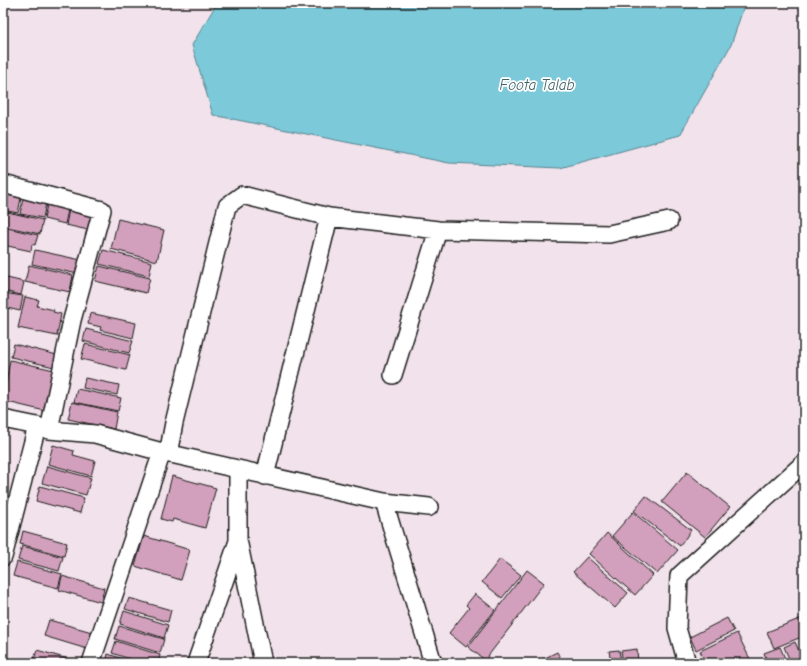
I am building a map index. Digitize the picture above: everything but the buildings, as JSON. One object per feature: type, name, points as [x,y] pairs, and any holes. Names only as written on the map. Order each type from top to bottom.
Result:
[{"type":"street","points":[[3,184],[102,210],[43,428],[3,557]]},
{"type":"street","points":[[91,663],[165,453],[174,423],[227,206],[242,195],[329,217],[438,230],[609,234],[670,221]]},
{"type":"street","points":[[265,476],[278,418],[329,217]]},
{"type":"street","points":[[393,375],[438,230]]},
{"type":"street","points":[[3,419],[43,428],[95,434],[165,453],[384,502],[429,507]]},
{"type":"street","points":[[687,663],[677,628],[679,576],[804,463]]},
{"type":"street","points":[[238,470],[238,540],[263,663]]},
{"type":"street","points":[[384,502],[433,663]]},
{"type":"street","points":[[196,663],[238,540]]},
{"type":"water","name":"Foota Talab","points":[[217,3],[745,3],[731,45],[680,135],[560,168],[449,163],[213,115],[192,45]]}]
